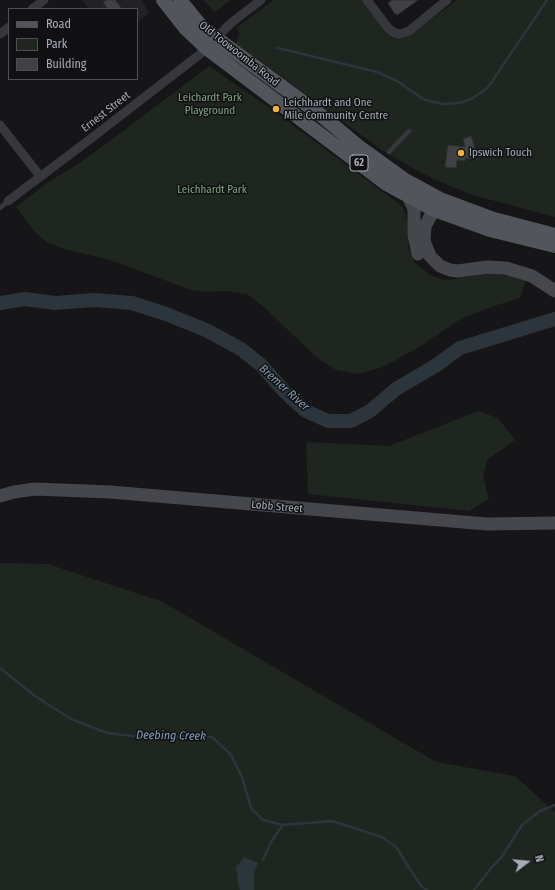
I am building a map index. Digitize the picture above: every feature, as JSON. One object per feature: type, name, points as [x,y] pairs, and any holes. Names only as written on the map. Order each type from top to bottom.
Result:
[{"type":"main road","name":"Old Toowoomba Road","points":[[162,0],[185,28],[206,48],[385,183],[409,198],[555,235]]},
{"type":"main road","name":"Old Toowoomba Road","points":[[180,0],[201,26],[216,38],[322,116],[358,146],[437,204],[490,230],[555,246]]},
{"type":"main road","points":[[409,198],[414,209],[416,246],[423,262],[431,270],[439,274],[448,274],[487,267],[506,268],[532,276],[555,291]]},
{"type":"main road","points":[[437,204],[424,230],[424,241],[428,253],[434,262],[443,268],[454,271],[464,271]]},
{"type":"main road","name":"Lobb Street","points":[[0,496],[35,489],[110,492],[487,524],[555,523]]},
{"type":"street","points":[[33,8],[44,0]]},
{"type":"street","name":"Ernest Street","points":[[8,202],[206,48],[231,23],[261,0]]},
{"type":"street","points":[[367,0],[388,28],[394,33],[398,34],[409,31],[446,0]]},
{"type":"street","points":[[0,34],[8,28]]},
{"type":"street","points":[[0,125],[40,176]]},
{"type":"lane","points":[[389,152],[409,131]]},
{"type":"lane","name":"Ernest Street","points":[[0,208],[8,202]]},
{"type":"shaded area","points":[[82,0],[142,0],[149,13],[138,22],[138,8],[88,8]]},
{"type":"shaded area","points":[[244,857],[258,863],[254,873],[254,890],[240,890],[239,888],[236,867]]},
{"type":"green space","points":[[203,0],[231,0],[215,12]]},
{"type":"green space","points":[[274,0],[365,0],[387,30],[414,32],[457,0],[555,0],[555,217],[469,194],[423,174],[383,151],[235,43],[240,34],[236,28]]},
{"type":"green space","name":"Leichhardt Park","points":[[209,66],[270,108],[403,207],[409,227],[408,248],[415,263],[429,274],[440,279],[450,280],[490,272],[510,275],[526,280],[520,298],[462,318],[419,347],[383,367],[359,374],[336,370],[316,357],[265,308],[247,294],[225,291],[207,292],[191,290],[110,260],[64,249],[48,243],[36,233],[16,207],[48,182],[72,168],[106,144]]},
{"type":"green space","points":[[478,411],[498,418],[515,440],[487,460],[483,476],[489,499],[469,511],[308,494],[306,442],[389,446]]},
{"type":"green space","points":[[0,563],[48,564],[163,602],[436,762],[515,776],[555,812],[555,890],[0,890]]},
{"type":"building","points":[[107,0],[115,0],[121,8],[107,8],[103,2]]},
{"type":"building","points":[[392,0],[418,0],[397,15],[388,3]]},
{"type":"building","name":"Ipswich Touch","points":[[471,136],[475,148],[474,159],[465,158],[465,161],[457,160],[456,168],[445,167],[448,145],[465,147],[463,139]]},
{"type":"waterway","points":[[278,48],[377,72],[397,81],[423,99],[444,104],[459,103],[471,99],[485,90],[491,83],[547,0]]},
{"type":"waterway","name":"Bremer River","points":[[0,303],[25,299],[55,303],[94,300],[132,303],[166,314],[206,330],[241,349],[261,365],[286,393],[306,411],[328,421],[351,421],[370,411],[396,389],[435,366],[460,348],[555,319]]},
{"type":"waterway","name":"Deebing Creek","points":[[0,668],[35,696],[71,719],[107,733],[159,739],[190,735],[212,737],[231,755],[242,777],[251,808],[263,820],[283,825],[332,821],[382,837],[397,848],[422,887],[427,890]]},
{"type":"waterway","name":"Deebing Creek","points":[[474,890],[501,858],[522,825],[540,811],[555,805]]},
{"type":"waterway","points":[[263,860],[272,840],[283,825]]},
{"type":"place","name":"Leichhardt and One Mile Community Centre","points":[[276,109]]},
{"type":"place","name":"Ipswich Touch","points":[[461,153]]},
{"type":"park label","name":"Leichardt Park Playground","points":[[210,104]]}]
